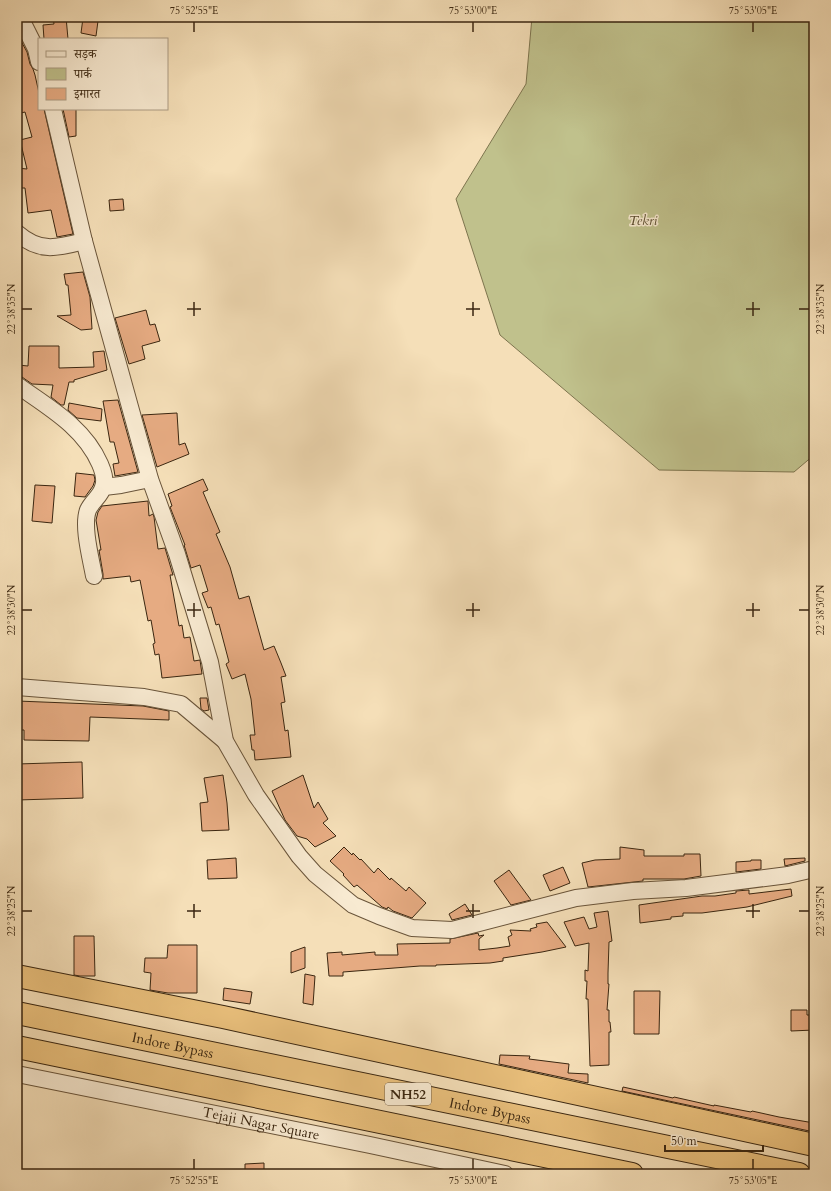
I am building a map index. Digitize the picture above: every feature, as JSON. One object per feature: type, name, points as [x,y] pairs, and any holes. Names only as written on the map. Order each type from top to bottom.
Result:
[{"type":"highway","points":[[17,976],[222,1017],[814,1145]]},
{"type":"highway","name":"Indore Bypass","points":[[17,1013],[799,1174]]},
{"type":"highway","name":"NH52","points":[[17,1047],[632,1174]]},
{"type":"street","points":[[19,17],[36,50],[38,58]]},
{"type":"street","points":[[53,110],[84,241],[150,479],[177,554],[210,662],[225,741],[256,795],[299,856],[315,874],[352,905],[412,928],[452,930],[576,898],[633,891],[686,888],[788,875],[814,869]]},
{"type":"street","points":[[17,233],[31,243],[45,247],[61,247],[84,241]]},
{"type":"street","points":[[17,385],[46,404],[85,438],[95,452],[104,473],[104,487],[93,501],[86,517],[94,576]]},
{"type":"street","points":[[104,487],[150,479]]},
{"type":"street","points":[[17,687],[144,697],[181,704],[225,741]]},
{"type":"street","name":"Tejaji Nagar Square","points":[[17,1074],[505,1174]]},
{"type":"green space","name":"Tekri","points":[[532,17],[814,17],[814,455],[794,472],[659,470],[500,335],[456,199],[526,84]]},
{"type":"building","points":[[53,17],[66,17],[68,38],[44,38],[43,25],[54,24]]},
{"type":"building","points":[[83,18],[98,21],[96,36],[81,33]]},
{"type":"building","points":[[21,41],[27,52],[35,75],[38,88],[38,110],[44,110],[73,234],[57,237],[51,210],[28,213],[25,188],[17,188],[17,168],[27,169],[20,140],[32,137],[25,112],[17,114],[17,42]]},
{"type":"building","points":[[63,110],[76,110],[76,136],[69,137]]},
{"type":"building","points":[[123,199],[124,210],[110,211],[109,200]]},
{"type":"building","points":[[83,272],[90,297],[92,329],[81,330],[57,316],[71,315],[68,285],[66,285],[64,274]]},
{"type":"building","points":[[146,310],[150,325],[155,324],[160,341],[142,346],[145,359],[129,364],[115,318]]},
{"type":"building","points":[[29,346],[59,346],[59,368],[94,367],[93,352],[104,351],[107,370],[74,380],[74,382],[69,382],[64,405],[61,405],[51,397],[53,385],[32,384],[22,377],[17,376],[18,365],[28,366]]},
{"type":"building","points":[[118,400],[138,472],[115,476],[113,464],[119,463],[114,442],[110,442],[103,401]]},
{"type":"building","points":[[69,403],[102,409],[101,421],[77,418],[68,410]]},
{"type":"building","points":[[177,413],[179,445],[185,443],[189,454],[157,467],[142,415]]},
{"type":"building","points":[[76,473],[94,475],[95,480],[93,486],[85,497],[74,496]]},
{"type":"building","points":[[203,479],[208,490],[203,492],[220,532],[216,534],[230,567],[239,599],[249,596],[264,650],[274,646],[286,676],[281,677],[285,702],[281,703],[285,731],[288,730],[291,757],[255,760],[250,735],[255,735],[251,699],[245,674],[232,679],[226,664],[229,662],[219,624],[216,625],[211,607],[208,608],[202,593],[208,591],[200,565],[191,568],[185,545],[170,507],[172,506],[168,494]]},
{"type":"building","points":[[35,485],[55,486],[52,523],[32,521]]},
{"type":"building","points":[[148,501],[149,516],[153,514],[154,517],[158,549],[165,548],[173,575],[170,575],[179,626],[182,625],[184,638],[190,637],[194,661],[200,660],[202,674],[162,678],[159,654],[155,655],[153,644],[155,643],[151,620],[148,621],[140,580],[131,582],[130,576],[103,579],[99,550],[101,550],[96,520],[98,512],[102,506]]},
{"type":"building","points":[[200,698],[207,698],[209,710],[204,711],[201,709]]},
{"type":"building","points":[[17,701],[143,706],[169,711],[169,720],[90,717],[89,741],[24,740],[24,730],[17,730]]},
{"type":"building","points":[[82,762],[83,798],[17,800],[17,764]]},
{"type":"building","points":[[223,775],[229,830],[202,831],[200,803],[208,802],[204,778]]},
{"type":"building","points":[[303,775],[314,808],[318,802],[328,819],[323,823],[336,836],[315,847],[307,839],[297,836],[285,820],[272,791]]},
{"type":"building","points":[[344,847],[352,855],[353,853],[360,860],[361,859],[374,873],[378,868],[390,880],[391,878],[406,891],[409,887],[426,903],[412,918],[393,911],[388,907],[387,909],[382,907],[357,885],[354,887],[343,875],[344,874],[330,861]]},
{"type":"building","points":[[620,847],[644,850],[644,856],[684,856],[684,854],[700,854],[701,876],[684,879],[643,879],[643,881],[588,887],[582,863],[595,860],[620,859]]},
{"type":"building","points":[[236,858],[237,878],[208,879],[207,860]]},
{"type":"building","points":[[805,858],[805,861],[785,866],[784,859]]},
{"type":"building","points":[[761,860],[761,869],[736,872],[736,862]]},
{"type":"building","points":[[563,867],[570,883],[550,891],[543,875]]},
{"type":"building","points":[[509,870],[531,900],[511,905],[494,881]]},
{"type":"building","points":[[791,889],[792,896],[747,907],[702,913],[683,913],[683,916],[671,917],[671,919],[640,923],[639,905],[736,893],[736,891],[749,890],[749,894]]},
{"type":"building","points":[[465,904],[472,915],[452,920],[449,914]]},
{"type":"building","points":[[608,911],[612,941],[609,942],[609,984],[607,1010],[609,1010],[611,1032],[609,1032],[609,1065],[590,1066],[588,999],[586,999],[587,981],[585,981],[585,970],[588,971],[589,943],[575,946],[564,922],[584,917],[589,929],[597,927],[594,913]]},
{"type":"building","points":[[547,922],[566,947],[503,958],[503,961],[490,963],[436,965],[343,972],[343,976],[329,976],[327,953],[342,952],[342,955],[375,952],[375,955],[398,955],[397,944],[450,943],[450,939],[478,933],[479,936],[484,935],[479,939],[479,950],[497,948],[510,946],[508,937],[512,935],[510,930],[531,931],[530,929],[537,927],[536,924]]},
{"type":"building","points":[[74,936],[94,936],[95,976],[74,975]]},
{"type":"building","points":[[168,945],[197,945],[197,993],[168,993],[150,990],[151,973],[144,972],[145,958],[167,958]]},
{"type":"building","points":[[305,947],[305,968],[291,973],[291,952]]},
{"type":"building","points":[[305,974],[315,976],[313,1005],[303,1003]]},
{"type":"building","points":[[224,988],[252,992],[250,1004],[223,1000]]},
{"type":"building","points":[[634,991],[660,991],[659,1034],[634,1034]]},
{"type":"building","points":[[791,1010],[807,1010],[807,1015],[814,1015],[814,1030],[791,1031]]},
{"type":"building","points":[[500,1055],[530,1056],[529,1059],[569,1064],[568,1073],[588,1074],[588,1083],[499,1064]]},
{"type":"building","points":[[623,1087],[714,1106],[752,1111],[814,1123],[814,1132],[622,1091]]},
{"type":"building","points":[[264,1163],[264,1174],[245,1174],[245,1164]]}]
